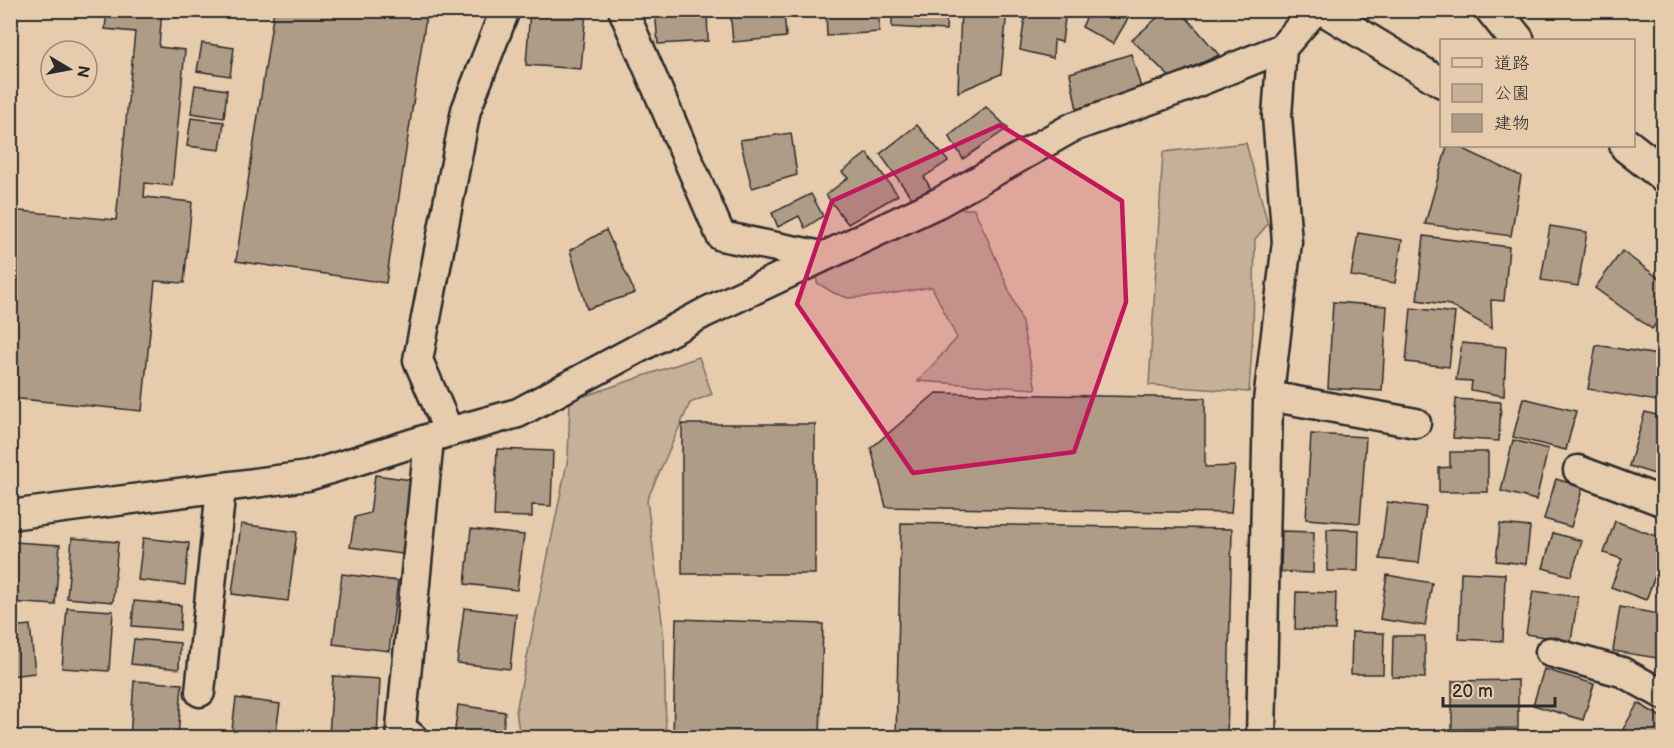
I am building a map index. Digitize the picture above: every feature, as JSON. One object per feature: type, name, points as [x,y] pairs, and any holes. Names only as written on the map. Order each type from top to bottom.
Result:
[{"type":"main road","points":[[1493,10],[1516,39]]},
{"type":"main road","points":[[1628,147],[1664,175]]},
{"type":"street","points":[[413,738],[401,728],[439,435],[418,360],[466,110],[505,10]]},
{"type":"street","points":[[623,10],[721,236],[822,256]]},
{"type":"street","points":[[10,515],[308,476],[518,413],[706,312],[940,202],[1073,127],[1183,88],[1282,48],[1315,10]]},
{"type":"street","points":[[1322,10],[1440,81]]},
{"type":"street","points":[[1261,738],[1269,396],[1287,242],[1277,116],[1282,48]]},
{"type":"street","points":[[1269,396],[1416,423]]},
{"type":"street","points":[[1578,470],[1664,502]]},
{"type":"street","points":[[200,692],[221,488]]},
{"type":"street","points":[[1550,652],[1622,672],[1664,695]]},
{"type":"highlighted area","points":[[1000,125],[1122,201],[1126,302],[1074,452],[913,473],[797,304],[832,201]]},
{"type":"green space","points":[[1246,143],[1268,224],[1255,239],[1249,392],[1149,385],[1163,152]]},
{"type":"green space","points":[[959,209],[974,209],[986,235],[1021,319],[1036,389],[918,381],[957,338],[932,287],[878,296],[848,298],[817,283],[815,265],[886,243]]},
{"type":"green space","points":[[699,357],[712,394],[690,403],[647,500],[664,638],[666,737],[520,737],[516,711],[568,458],[570,401]]},
{"type":"building","points":[[107,10],[162,10],[159,47],[185,50],[172,186],[145,183],[144,197],[192,202],[184,283],[155,281],[142,411],[10,398],[10,210],[116,220],[135,32],[105,29]]},
{"type":"building","points":[[274,10],[427,10],[386,283],[236,261]]},
{"type":"building","points":[[530,10],[586,10],[581,69],[526,65]]},
{"type":"building","points":[[655,10],[707,10],[708,41],[658,44]]},
{"type":"building","points":[[730,10],[784,10],[786,37],[733,42]]},
{"type":"building","points":[[826,10],[879,10],[879,32],[827,36]]},
{"type":"building","points":[[892,10],[947,10],[946,30],[892,27]]},
{"type":"building","points":[[961,10],[1007,10],[1001,74],[958,92]]},
{"type":"building","points":[[1026,10],[1066,10],[1062,42],[1054,40],[1053,58],[1020,50]]},
{"type":"building","points":[[1079,10],[1133,10],[1113,44],[1082,27],[1087,16],[1078,12]]},
{"type":"building","points":[[1166,10],[1180,10],[1219,55],[1170,77],[1132,40]]},
{"type":"building","points":[[202,43],[234,48],[230,76],[197,71]]},
{"type":"building","points":[[1131,54],[1142,91],[1077,110],[1070,73]]},
{"type":"building","points":[[195,85],[227,90],[224,118],[191,113]]},
{"type":"building","points":[[986,107],[1008,128],[963,159],[949,136]]},
{"type":"building","points":[[191,118],[224,122],[220,150],[187,146]]},
{"type":"building","points":[[917,125],[948,161],[924,177],[931,189],[913,200],[880,154]]},
{"type":"building","points":[[791,133],[797,175],[752,188],[740,140]]},
{"type":"building","points":[[1447,147],[1459,147],[1521,176],[1511,236],[1425,224]]},
{"type":"building","points":[[867,153],[898,195],[848,224],[826,195],[848,178],[842,172]]},
{"type":"building","points":[[811,194],[823,216],[805,228],[799,216],[778,227],[772,213]]},
{"type":"building","points":[[1550,226],[1587,232],[1578,286],[1541,280]]},
{"type":"building","points":[[606,230],[635,293],[587,309],[570,250]]},
{"type":"building","points":[[1358,233],[1402,240],[1395,283],[1351,276]]},
{"type":"building","points":[[1424,236],[1509,247],[1504,301],[1491,300],[1492,329],[1450,305],[1417,300]]},
{"type":"building","points":[[1622,251],[1664,282],[1664,313],[1652,329],[1595,288]]},
{"type":"building","points":[[1333,302],[1387,306],[1382,391],[1328,388]]},
{"type":"building","points":[[1411,308],[1455,313],[1449,367],[1406,362]]},
{"type":"building","points":[[1462,343],[1506,347],[1504,396],[1471,390],[1472,381],[1456,380]]},
{"type":"building","points":[[1596,345],[1664,356],[1657,401],[1588,389]]},
{"type":"building","points":[[936,393],[1205,398],[1205,467],[1235,466],[1231,513],[886,507],[871,448]]},
{"type":"building","points":[[1523,398],[1576,411],[1566,450],[1513,437]]},
{"type":"building","points":[[1456,399],[1501,402],[1499,441],[1453,438]]},
{"type":"building","points":[[1645,412],[1664,417],[1664,477],[1629,466]]},
{"type":"building","points":[[682,424],[815,424],[815,574],[682,574]]},
{"type":"building","points":[[1311,434],[1366,437],[1360,523],[1306,519]]},
{"type":"building","points":[[1513,440],[1548,449],[1536,500],[1501,491]]},
{"type":"building","points":[[497,449],[553,451],[551,506],[532,505],[532,517],[494,516]]},
{"type":"building","points":[[1450,452],[1488,452],[1488,492],[1439,492],[1439,468],[1450,467]]},
{"type":"building","points":[[375,475],[419,481],[409,555],[350,547],[355,517],[370,513]]},
{"type":"building","points":[[1556,479],[1583,487],[1571,527],[1544,519]]},
{"type":"building","points":[[1387,502],[1426,507],[1419,563],[1380,559]]},
{"type":"building","points":[[1615,521],[1664,539],[1664,552],[1646,600],[1611,587],[1622,559],[1604,553]]},
{"type":"building","points":[[901,523],[1232,529],[1227,738],[896,738]]},
{"type":"building","points":[[241,524],[297,532],[288,601],[232,594]]},
{"type":"building","points":[[1500,524],[1530,527],[1526,564],[1496,561]]},
{"type":"building","points":[[471,529],[524,535],[517,590],[465,584]]},
{"type":"building","points":[[1327,529],[1359,530],[1358,571],[1327,571]]},
{"type":"building","points":[[1282,531],[1314,532],[1313,573],[1281,572]]},
{"type":"building","points":[[1553,533],[1582,541],[1571,576],[1543,568]]},
{"type":"building","points":[[72,538],[118,542],[113,602],[67,598]]},
{"type":"building","points":[[143,538],[189,543],[185,585],[138,580]]},
{"type":"building","points":[[14,542],[60,545],[55,605],[10,602]]},
{"type":"building","points":[[1461,572],[1505,574],[1503,641],[1459,639]]},
{"type":"building","points":[[342,574],[398,581],[389,651],[333,644]]},
{"type":"building","points":[[1387,575],[1432,583],[1425,626],[1380,619]]},
{"type":"building","points":[[1533,591],[1578,597],[1571,641],[1526,634]]},
{"type":"building","points":[[1296,592],[1336,593],[1335,630],[1295,629]]},
{"type":"building","points":[[134,601],[181,605],[180,630],[132,626]]},
{"type":"building","points":[[1620,607],[1664,615],[1657,658],[1613,651]]},
{"type":"building","points":[[67,608],[113,611],[109,671],[62,668]]},
{"type":"building","points":[[464,608],[516,614],[510,669],[457,663]]},
{"type":"building","points":[[676,619],[823,624],[820,738],[673,738]]},
{"type":"building","points":[[30,625],[35,673],[10,676],[10,627]]},
{"type":"building","points":[[1352,632],[1384,633],[1383,674],[1351,674]]},
{"type":"building","points":[[1393,636],[1425,636],[1425,678],[1392,677]]},
{"type":"building","points":[[134,639],[180,643],[179,669],[131,664]]},
{"type":"building","points":[[1544,669],[1594,684],[1583,720],[1533,705]]},
{"type":"building","points":[[333,676],[380,679],[377,738],[329,736]]},
{"type":"building","points":[[1518,680],[1518,728],[1452,729],[1452,681]]},
{"type":"building","points":[[134,681],[182,684],[178,738],[130,738]]},
{"type":"building","points":[[236,698],[280,704],[275,738],[231,738]]},
{"type":"building","points":[[1638,703],[1664,719],[1664,738],[1618,738]]},
{"type":"building","points":[[458,705],[505,712],[502,738],[454,738]]}]
